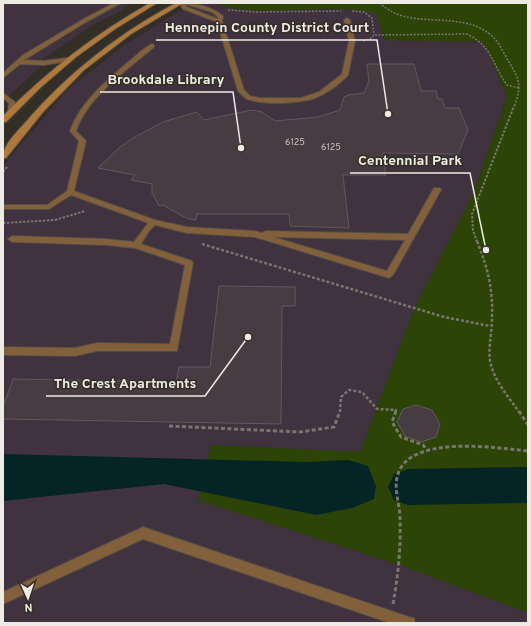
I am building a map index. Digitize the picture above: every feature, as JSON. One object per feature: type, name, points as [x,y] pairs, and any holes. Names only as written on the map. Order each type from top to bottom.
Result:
[{"type":"street","points":[[3,120],[40,83],[94,39],[154,3]]},
{"type":"street","points":[[3,156],[34,116],[61,88],[90,62],[120,39],[181,3]]},
{"type":"lane","points":[[3,76],[25,56],[78,24],[118,3]]},
{"type":"lane","points":[[181,3],[185,8],[219,21]]},
{"type":"lane","points":[[187,3],[194,4],[219,14],[222,17],[219,21],[238,84],[241,90],[248,97],[260,100],[301,100],[313,97],[345,75],[352,41],[347,20]]},
{"type":"lane","points":[[3,207],[49,207],[70,192],[83,141],[72,131],[74,122],[81,112],[116,76],[152,46]]},
{"type":"lane","points":[[19,62],[44,63],[67,60]]},
{"type":"lane","points":[[3,95],[12,102],[11,111]]},
{"type":"lane","points":[[255,234],[390,275],[437,190]]},
{"type":"lane","points":[[70,192],[153,222],[187,230],[255,234],[411,237]]},
{"type":"lane","points":[[136,245],[146,229],[153,222]]},
{"type":"lane","points":[[3,351],[75,352],[98,347],[174,348],[189,262],[136,245],[106,242],[12,239]]},
{"type":"lane","points":[[3,598],[143,533],[409,623]]},
{"type":"path","points":[[379,3],[388,10],[402,16],[456,20],[473,25],[483,30],[498,44],[517,75],[520,88],[472,214],[472,228],[490,276],[491,368],[500,388],[528,425]]},
{"type":"path","points":[[222,8],[253,12],[361,11],[367,13],[372,18],[374,35],[467,34],[477,38],[488,47],[507,85],[520,88]]},
{"type":"path","points":[[3,172],[8,166]]},
{"type":"path","points":[[3,223],[55,220],[91,209]]},
{"type":"path","points":[[199,243],[444,317],[490,326]]},
{"type":"path","points":[[169,426],[300,432],[334,427],[340,411],[341,397],[349,390],[362,392],[377,409],[396,410],[392,422],[401,437],[423,445],[427,450]]},
{"type":"path","points":[[390,616],[398,577],[400,541],[397,476],[401,466],[410,459],[427,450],[451,445],[487,446],[528,451]]},
{"type":"shaded area","points":[[3,3],[129,3],[123,10],[94,24],[43,59],[40,67],[3,101]]},
{"type":"shaded area","points":[[192,3],[213,3],[225,7],[256,10],[360,9],[377,14],[384,40],[483,42],[507,96],[474,192],[414,309],[360,452],[211,445],[198,500],[399,565],[528,613],[528,623],[3,623],[3,166],[69,88],[125,45]]},
{"type":"green space","points":[[213,3],[528,3],[528,613],[399,565],[198,500],[211,445],[360,452],[414,309],[474,192],[507,96],[483,42],[384,40],[377,14],[357,10],[316,9],[274,11],[233,8]]},
{"type":"water","points":[[3,454],[308,462],[348,460],[368,466],[376,486],[374,499],[352,508],[316,515],[164,484],[3,501]]},
{"type":"building","points":[[367,64],[414,64],[421,91],[436,91],[438,99],[442,99],[445,108],[459,108],[468,130],[458,154],[382,153],[386,175],[343,175],[349,228],[290,226],[289,214],[197,214],[196,220],[186,218],[163,205],[159,206],[152,193],[152,184],[131,180],[135,175],[98,168],[120,147],[133,138],[163,122],[197,112],[204,120],[252,110],[262,112],[275,121],[318,117],[340,110],[344,97],[364,93],[369,81]]},
{"type":"building","points":[[219,286],[295,287],[295,306],[282,306],[281,424],[3,419],[3,407],[13,379],[176,382],[179,367],[210,367]]},
{"type":"building","points":[[416,405],[432,410],[440,424],[436,437],[421,442],[405,436],[397,422],[403,409]]},
{"type":"waterway","points":[[408,487],[528,485]]},
{"type":"place","name":"Hennepin County District Court","points":[[388,114]]},
{"type":"place","name":"Brookdale Library","points":[[241,148]]},
{"type":"place","name":"Centennial Park","points":[[486,250]]},
{"type":"place","name":"The Crest Apartments","points":[[248,337]]}]
